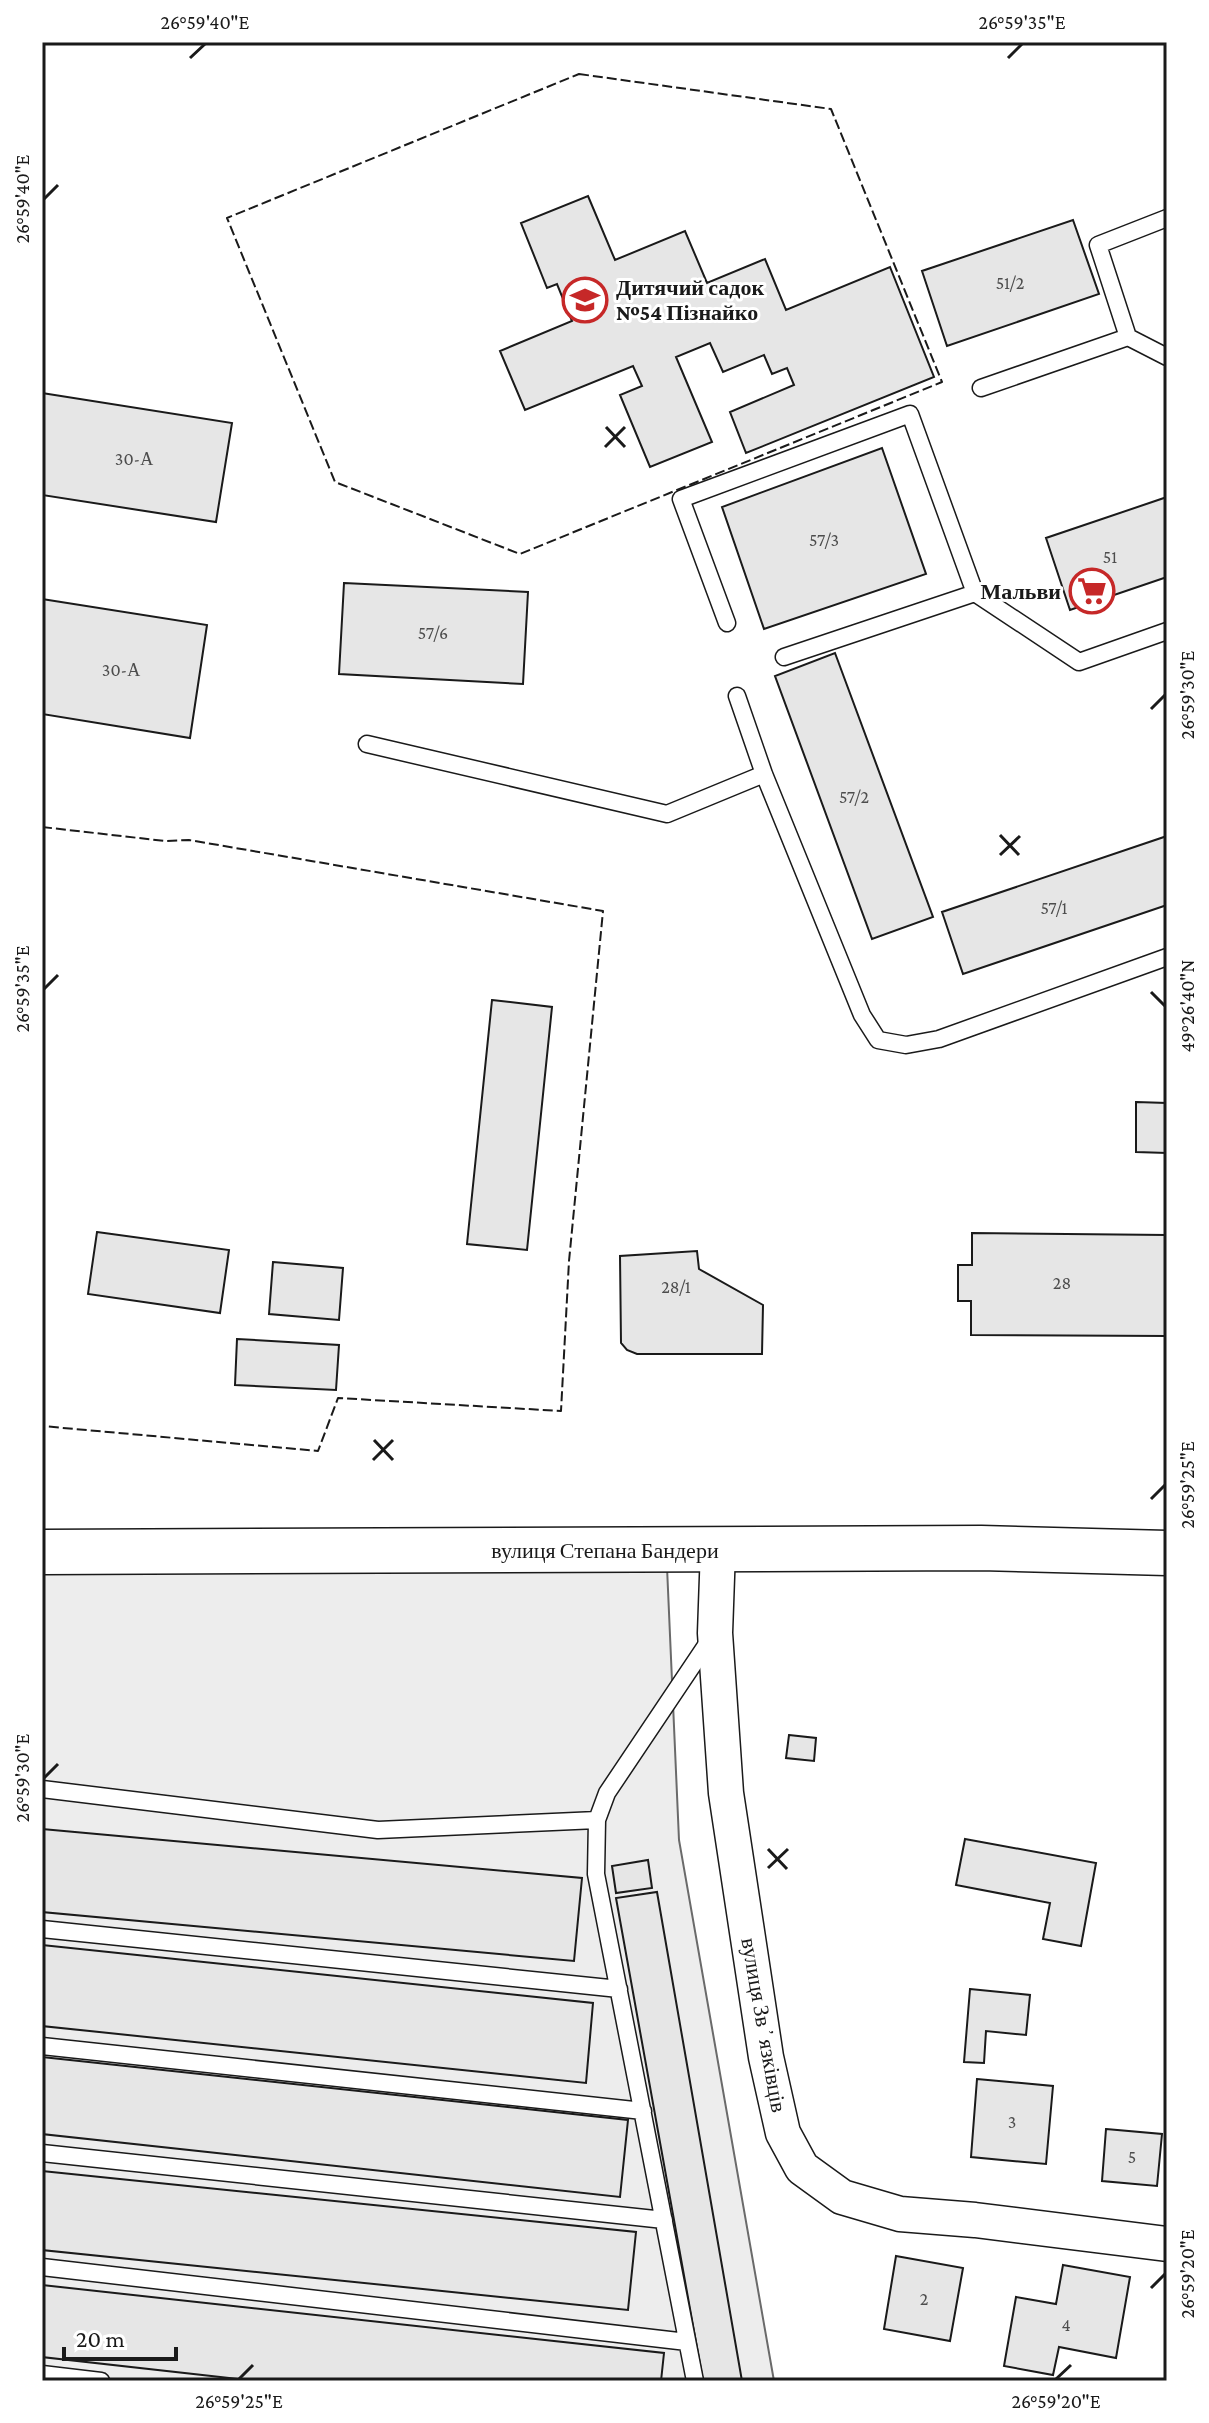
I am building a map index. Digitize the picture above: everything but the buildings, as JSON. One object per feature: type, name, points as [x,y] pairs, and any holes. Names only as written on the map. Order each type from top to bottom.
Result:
[{"type":"main road","name":"вулиця Степана Бандери","points":[[42,1552],[981,1548],[1167,1553]]},
{"type":"street","name":"вулиця Звʼязківців","points":[[718,1549],[715,1633],[726,1793],[766,2057],[783,2133],[802,2168],[842,2197],[900,2214],[975,2220],[1167,2244]]},
{"type":"lane","points":[[1167,218],[1098,245],[1128,337],[1167,357]]},
{"type":"lane","points":[[981,388],[1128,337]]},
{"type":"lane","points":[[727,623],[681,499],[910,414],[975,593],[1079,662],[1167,631]]},
{"type":"lane","points":[[784,657],[975,593]]},
{"type":"lane","points":[[737,696],[764,774],[862,1015],[878,1040],[906,1045],[939,1039],[1167,957]]},
{"type":"lane","points":[[367,744],[667,814],[764,774]]},
{"type":"lane","points":[[695,2381],[596,1874],[597,1820],[607,1793],[715,1633]]},
{"type":"lane","points":[[42,1789],[378,1830],[597,1820]]},
{"type":"lane","points":[[42,1929],[619,1989]]},
{"type":"lane","points":[[42,2046],[643,2111]]},
{"type":"lane","points":[[42,2153],[664,2220]]},
{"type":"lane","points":[[42,2267],[687,2342]]},
{"type":"lane","points":[[42,2374],[101,2381]]},
{"type":"shaded area","points":[[667,1567],[679,1840],[774,2381],[42,2381],[42,1569]]},
{"type":"fence","points":[[579,74],[831,109],[942,382],[520,554],[335,482],[227,218],[579,74]]},
{"type":"fence","points":[[42,827],[165,841],[189,840],[603,911],[569,1261],[561,1411],[338,1398],[318,1451],[42,1426]]},
{"type":"place","name":"Дитячий садок №54 Пізнайко","points":[[585,300]]},
{"type":"place","name":"Мальви","points":[[1092,591]]}]
